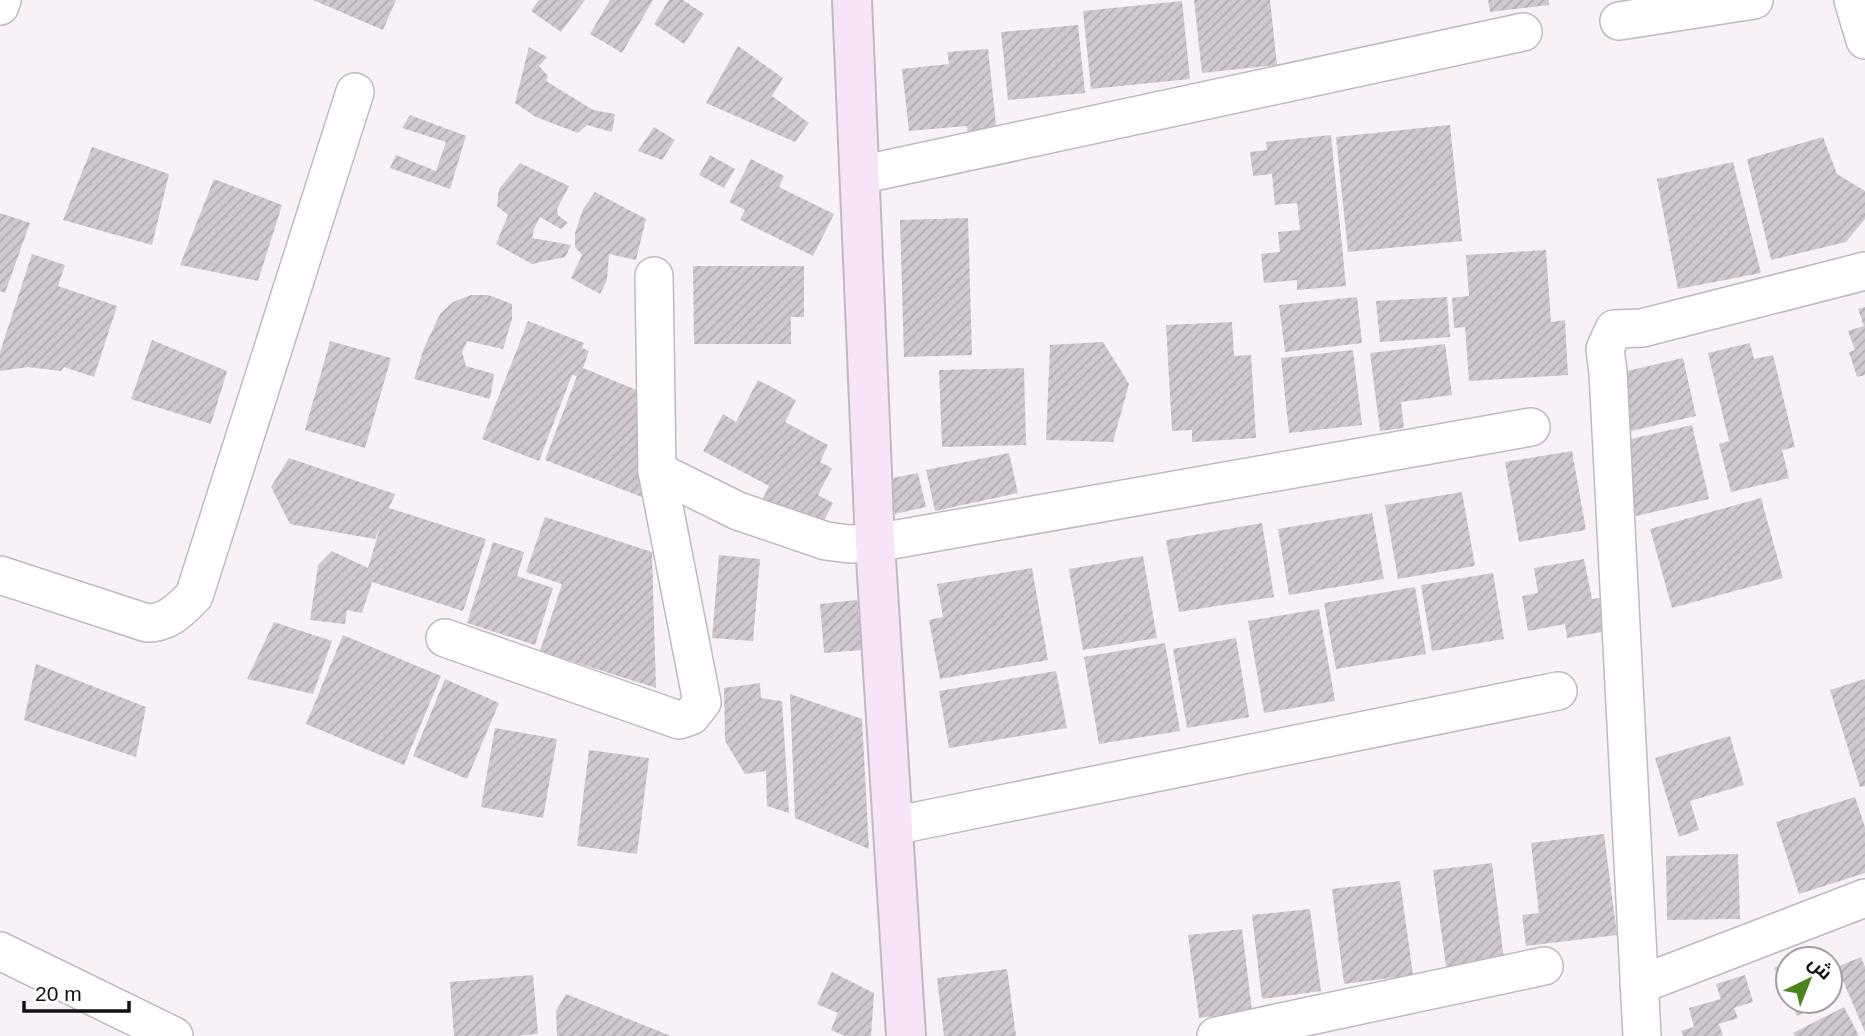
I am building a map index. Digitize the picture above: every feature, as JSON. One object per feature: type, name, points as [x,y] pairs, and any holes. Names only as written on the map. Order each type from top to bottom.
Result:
[{"type":"street","points":[[0,6],[2,0]]},
{"type":"street","points":[[852,0],[875,543],[906,1036]]},
{"type":"street","points":[[1619,21],[1754,0]]},
{"type":"street","points":[[1853,0],[1865,40]]},
{"type":"street","points":[[860,175],[1523,32]]},
{"type":"street","points":[[0,575],[146,622],[158,623],[173,616],[194,596],[355,92]]},
{"type":"street","points":[[1642,1036],[1605,349],[1614,329],[1642,328],[1865,271]]},
{"type":"street","points":[[445,638],[680,720],[691,716],[702,702],[657,471],[654,276]]},
{"type":"street","points":[[657,471],[738,511],[826,541],[875,543],[1531,427]]},
{"type":"street","points":[[893,826],[1558,691]]},
{"type":"street","points":[[1639,985],[1865,898]]},
{"type":"street","points":[[1,953],[174,1036]]},
{"type":"street","points":[[1216,1036],[1544,966]]},
{"type":"building","points":[[313,0],[396,0],[383,30]]},
{"type":"building","points":[[539,0],[585,0],[561,32],[531,11]]},
{"type":"building","points":[[610,0],[653,0],[622,53],[590,34]]},
{"type":"building","points":[[669,0],[683,0],[704,14],[684,44],[654,24]]},
{"type":"building","points":[[1194,0],[1270,0],[1277,65],[1202,73]]},
{"type":"building","points":[[1488,0],[1549,0],[1549,5],[1490,12]]},
{"type":"building","points":[[1182,1],[1190,79],[1091,89],[1083,11]]},
{"type":"building","points":[[1078,25],[1085,93],[1008,100],[1001,32]]},
{"type":"building","points":[[738,46],[783,78],[772,96],[809,123],[795,142],[706,103]]},
{"type":"building","points":[[529,47],[547,57],[539,66],[548,76],[546,81],[593,110],[615,114],[612,132],[587,125],[578,133],[536,117],[515,103]]},
{"type":"building","points":[[988,49],[997,134],[968,137],[967,126],[909,131],[902,69],[949,64],[947,52]]},
{"type":"building","points":[[410,115],[466,136],[450,189],[390,168],[396,155],[436,171],[446,142],[402,128]]},
{"type":"building","points":[[1450,125],[1462,241],[1348,252],[1336,137]]},
{"type":"building","points":[[654,127],[675,140],[662,160],[638,151]]},
{"type":"building","points":[[1331,135],[1346,286],[1297,290],[1297,280],[1264,283],[1261,254],[1280,252],[1278,232],[1300,230],[1297,203],[1275,205],[1272,174],[1253,176],[1250,152],[1267,150],[1266,142]]},
{"type":"building","points":[[1823,137],[1837,174],[1865,191],[1865,219],[1846,242],[1771,260],[1747,159]]},
{"type":"building","points":[[92,147],[169,174],[152,245],[63,220]]},
{"type":"building","points":[[710,155],[735,169],[724,188],[699,175]]},
{"type":"building","points":[[751,159],[784,176],[779,187],[834,214],[813,256],[740,220],[745,210],[729,202]]},
{"type":"building","points":[[1733,162],[1761,273],[1678,289],[1657,179]]},
{"type":"building","points":[[520,163],[569,186],[557,209],[558,215],[568,223],[561,229],[540,217],[532,238],[571,245],[565,257],[532,264],[496,244],[508,215],[497,206],[499,189]]},
{"type":"building","points":[[214,179],[282,205],[258,281],[180,265]]},
{"type":"building","points":[[595,192],[646,219],[636,260],[609,254],[607,280],[600,294],[571,278],[582,255],[575,247],[575,233],[583,209]]},
{"type":"building","points":[[0,213],[30,223],[5,293],[0,291]]},
{"type":"building","points":[[968,218],[972,355],[904,357],[900,220]]},
{"type":"building","points":[[1546,250],[1551,322],[1565,320],[1568,375],[1469,381],[1465,327],[1454,328],[1452,298],[1469,296],[1466,255]]},
{"type":"building","points":[[32,254],[65,265],[58,286],[117,306],[94,377],[64,367],[61,371],[28,367],[0,371],[0,352]]},
{"type":"building","points":[[693,266],[804,266],[804,317],[791,317],[791,344],[694,344]]},
{"type":"building","points":[[471,295],[488,295],[512,304],[512,319],[503,349],[467,341],[462,352],[466,366],[494,374],[490,399],[414,379],[424,348],[440,314],[453,302]]},
{"type":"building","points":[[1357,297],[1362,343],[1285,352],[1279,305]]},
{"type":"building","points":[[1447,297],[1450,337],[1380,342],[1376,301]]},
{"type":"building","points":[[1865,307],[1865,375],[1857,377],[1849,352],[1855,350],[1848,331],[1864,326],[1858,309]]},
{"type":"building","points":[[528,321],[584,343],[582,348],[589,351],[583,368],[651,396],[642,497],[545,460],[577,376],[572,375],[539,461],[482,439]]},
{"type":"building","points":[[1232,322],[1234,356],[1251,355],[1256,438],[1192,442],[1192,430],[1172,431],[1166,325]]},
{"type":"building","points":[[152,340],[227,371],[211,424],[131,399]]},
{"type":"building","points":[[330,341],[391,358],[365,448],[305,430]]},
{"type":"building","points":[[1103,342],[1129,384],[1113,442],[1046,440],[1050,345]]},
{"type":"building","points":[[1750,343],[1754,359],[1773,355],[1795,447],[1782,450],[1789,478],[1731,492],[1719,444],[1729,441],[1708,353]]},
{"type":"building","points":[[1445,344],[1452,395],[1401,402],[1404,428],[1380,431],[1370,353]]},
{"type":"building","points":[[1353,350],[1362,425],[1289,433],[1281,358]]},
{"type":"building","points":[[1683,358],[1696,416],[1627,432],[1614,374]]},
{"type":"building","points":[[1024,368],[1026,445],[942,447],[939,370]]},
{"type":"building","points":[[758,380],[796,400],[785,422],[828,445],[820,462],[832,468],[818,495],[833,503],[818,532],[761,502],[769,486],[703,451],[723,414],[736,422]]},
{"type":"building","points":[[1692,425],[1709,499],[1636,516],[1618,442]]},
{"type":"building","points":[[1572,451],[1586,530],[1519,542],[1505,462]]},
{"type":"building","points":[[1009,453],[1018,493],[935,511],[926,470]]},
{"type":"building","points":[[289,458],[395,494],[389,508],[486,539],[463,611],[372,582],[362,613],[347,610],[345,624],[310,620],[318,565],[332,551],[368,568],[381,524],[375,539],[290,524],[271,487]]},
{"type":"building","points":[[918,473],[926,507],[895,514],[888,479]]},
{"type":"building","points":[[1462,492],[1475,566],[1398,579],[1385,505]]},
{"type":"building","points":[[1761,498],[1783,578],[1672,608],[1650,529]]},
{"type":"building","points":[[1372,513],[1384,579],[1289,595],[1278,529]]},
{"type":"building","points":[[545,517],[652,552],[656,688],[540,651],[562,584],[526,572]]},
{"type":"building","points":[[1262,523],[1274,597],[1179,612],[1166,540]]},
{"type":"building","points":[[493,542],[524,552],[517,576],[553,588],[535,645],[467,623]]},
{"type":"building","points":[[719,555],[760,559],[753,641],[712,638]]},
{"type":"building","points":[[1143,556],[1157,638],[1083,650],[1069,569]]},
{"type":"building","points":[[1584,559],[1592,599],[1606,597],[1613,630],[1567,638],[1565,624],[1528,631],[1522,596],[1538,593],[1534,568]]},
{"type":"building","points":[[1032,568],[1048,660],[940,679],[929,620],[943,617],[937,584]]},
{"type":"building","points":[[1493,573],[1504,639],[1432,651],[1421,585]]},
{"type":"building","points":[[1415,587],[1426,654],[1336,669],[1324,603]]},
{"type":"building","points":[[857,600],[862,650],[824,653],[820,604]]},
{"type":"building","points":[[1319,609],[1335,701],[1264,713],[1248,621]]},
{"type":"building","points":[[274,622],[332,641],[313,694],[247,679]]},
{"type":"building","points":[[343,635],[441,676],[404,765],[306,724]]},
{"type":"building","points":[[1236,638],[1249,717],[1187,728],[1173,649]]},
{"type":"building","points":[[1165,643],[1180,731],[1099,744],[1084,657]]},
{"type":"building","points":[[36,664],[146,707],[136,757],[24,720]]},
{"type":"building","points":[[1056,671],[1067,728],[949,748],[939,691]]},
{"type":"building","points":[[445,679],[499,703],[467,779],[413,756]]},
{"type":"building","points":[[1865,679],[1865,786],[1860,787],[1830,690]]},
{"type":"building","points":[[760,683],[761,698],[782,701],[789,813],[767,806],[766,771],[745,774],[725,741],[724,688]]},
{"type":"building","points":[[790,694],[862,719],[869,849],[795,818]]},
{"type":"building","points":[[495,728],[557,739],[543,818],[481,807]]},
{"type":"building","points":[[1730,736],[1744,785],[1690,801],[1699,830],[1679,837],[1655,758]]},
{"type":"building","points":[[589,750],[649,758],[637,854],[577,846]]},
{"type":"building","points":[[1855,797],[1865,827],[1865,873],[1799,894],[1776,822]]},
{"type":"building","points":[[1604,834],[1617,935],[1526,946],[1522,915],[1539,913],[1531,843]]},
{"type":"building","points":[[1738,854],[1740,919],[1667,920],[1666,856]]},
{"type":"building","points":[[1492,863],[1504,960],[1446,967],[1433,870]]},
{"type":"building","points":[[1400,881],[1413,975],[1344,984],[1332,889]]},
{"type":"building","points":[[1310,909],[1321,991],[1262,999],[1252,915]]},
{"type":"building","points":[[1242,929],[1252,1011],[1199,1018],[1188,935]]},
{"type":"building","points":[[1861,957],[1865,967],[1865,1032],[1844,983],[1844,964]]},
{"type":"building","points":[[1007,969],[1016,1036],[944,1036],[937,978]]},
{"type":"building","points":[[832,972],[874,993],[871,1036],[845,1036],[831,1030],[838,1013],[817,1004]]},
{"type":"building","points":[[533,975],[538,1034],[454,1036],[450,982]]},
{"type":"building","points":[[1745,975],[1753,1002],[1734,1008],[1738,1018],[1719,1024],[1723,1036],[1683,1036],[1681,1031],[1694,1027],[1689,1008],[1721,999],[1716,984]]},
{"type":"building","points":[[566,994],[671,1036],[557,1036],[556,1011]]},
{"type":"building","points":[[1844,1007],[1859,1036],[1795,1036],[1793,1033],[1828,1015],[1844,1015]]}]
